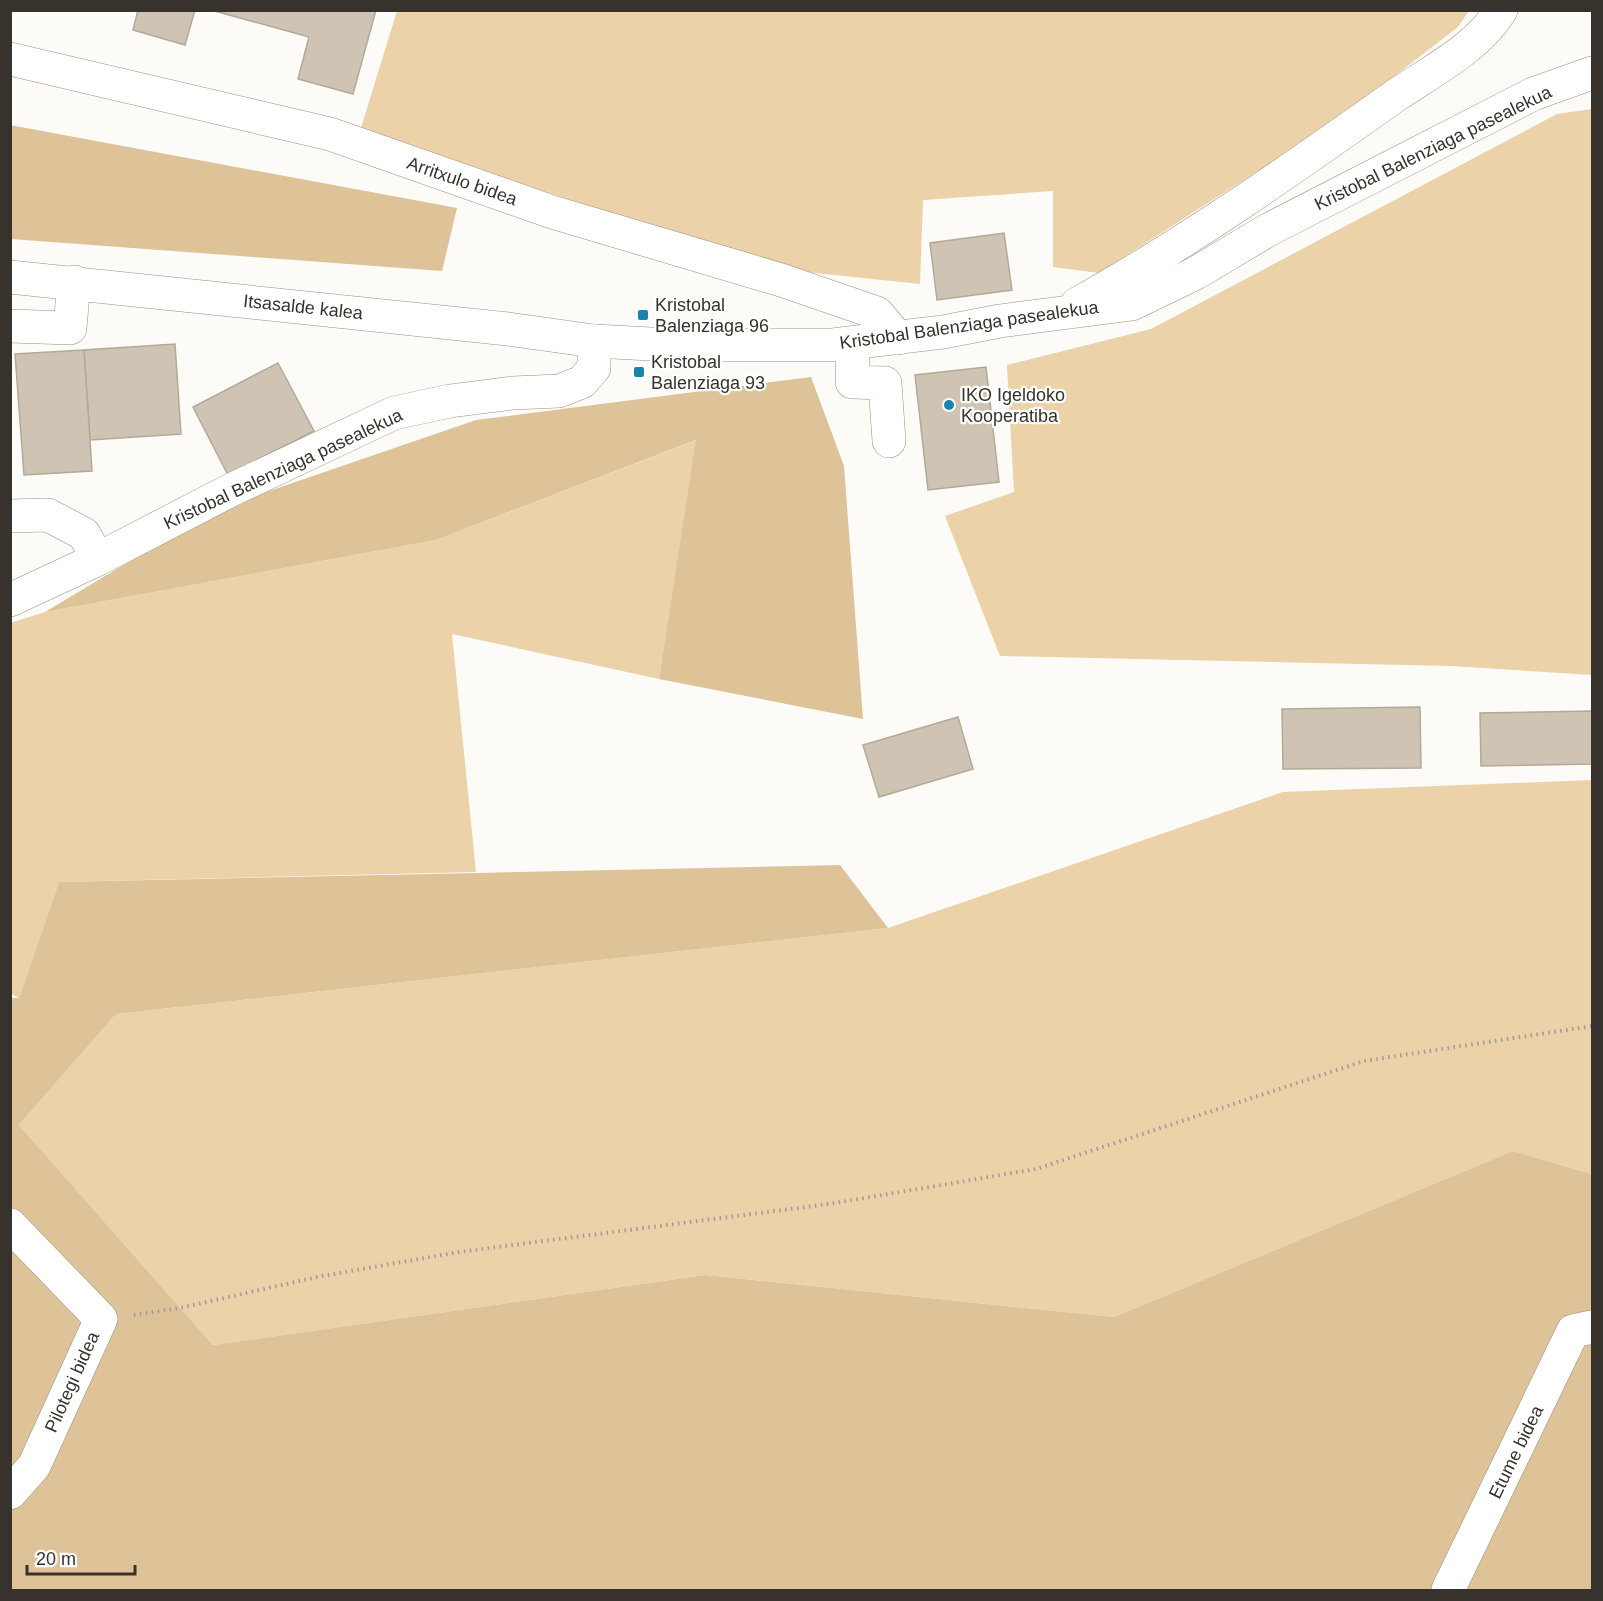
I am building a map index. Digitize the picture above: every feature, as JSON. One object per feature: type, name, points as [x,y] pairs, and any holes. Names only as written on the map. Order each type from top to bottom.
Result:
[{"type":"street","points":[[1064,312],[1119,281],[1318,151],[1468,45],[1493,22],[1501,10]]},
{"type":"street","name":"Arritxulo bidea","points":[[10,60],[330,134],[552,212],[781,280],[877,313],[898,338]]},
{"type":"street","name":"Kristobal Balenziaga pasealekua","points":[[10,600],[98,559],[231,490],[394,413],[450,401],[513,393],[559,392],[582,382],[594,368],[594,341],[670,345],[853,343],[1132,304],[1196,273],[1268,230],[1533,94],[1593,74]]},
{"type":"street","name":"Itsasalde kalea","points":[[10,277],[508,329],[594,341]]},
{"type":"street","points":[[10,327],[70,328],[74,282]]},
{"type":"street","points":[[853,343],[852,382],[885,383],[889,441]]},
{"type":"street","points":[[10,516],[48,515],[84,534],[98,559]]},
{"type":"street","name":"Pilotegi bidea","points":[[10,1225],[100,1319],[34,1466],[10,1492]]},
{"type":"street","name":"Etume bidea","points":[[1448,1590],[1573,1331],[1593,1327]]},
{"type":"path","points":[[100,1319],[180,1308],[322,1276],[459,1252],[829,1204],[1036,1169],[1364,1061],[1593,1026]]},
{"type":"shaded area","points":[[397,11],[1469,11],[1458,27],[1340,118],[1099,273],[1053,267],[1053,191],[923,200],[920,284],[786,270],[360,131]]},
{"type":"shaded area","points":[[1592,109],[1592,675],[1451,666],[1000,656],[945,516],[1014,492],[1007,365],[1151,329],[1557,114]]},
{"type":"shaded area","points":[[10,125],[457,208],[442,271],[11,239]]},
{"type":"shaded area","points":[[811,377],[844,466],[863,719],[659,679],[696,440],[436,540],[45,612],[217,509],[476,420]]},
{"type":"shaded area","points":[[697,440],[659,679],[452,634],[476,872],[59,882],[19,998],[10,993],[10,623],[45,612],[436,540]]},
{"type":"shaded area","points":[[1592,780],[1592,1174],[1513,1151],[1114,1317],[705,1275],[213,1345],[19,1125],[116,1014],[888,928],[1283,792]]},
{"type":"shaded area","points":[[840,865],[888,928],[116,1014],[19,1125],[213,1345],[705,1275],[1114,1317],[1513,1151],[1592,1174],[1592,1590],[11,1590],[10,998],[19,998],[59,882]]},
{"type":"building","points":[[138,10],[195,10],[185,45],[133,30]]},
{"type":"building","points":[[211,10],[376,10],[353,94],[298,79],[309,37]]},
{"type":"building","points":[[1004,233],[1012,290],[937,300],[930,243]]},
{"type":"building","points":[[175,344],[181,434],[90,440],[84,350]]},
{"type":"building","points":[[84,350],[92,471],[24,475],[15,354]]},
{"type":"building","points":[[278,363],[314,431],[228,475],[193,407]]},
{"type":"building","points":[[986,367],[999,482],[928,490],[915,375]]},
{"type":"building","points":[[1420,707],[1421,768],[1283,769],[1282,709]]},
{"type":"building","points":[[1592,711],[1592,764],[1481,766],[1480,713]]},
{"type":"building","points":[[958,717],[973,769],[879,797],[863,745]]},
{"type":"place","name":"Kristobal Balenziaga 96","points":[[643,315]]},
{"type":"place","name":"Kristobal Balenziaga 93","points":[[639,372]]},
{"type":"place","name":"IKO Igeldoko Kooperatiba","points":[[949,405]]}]
